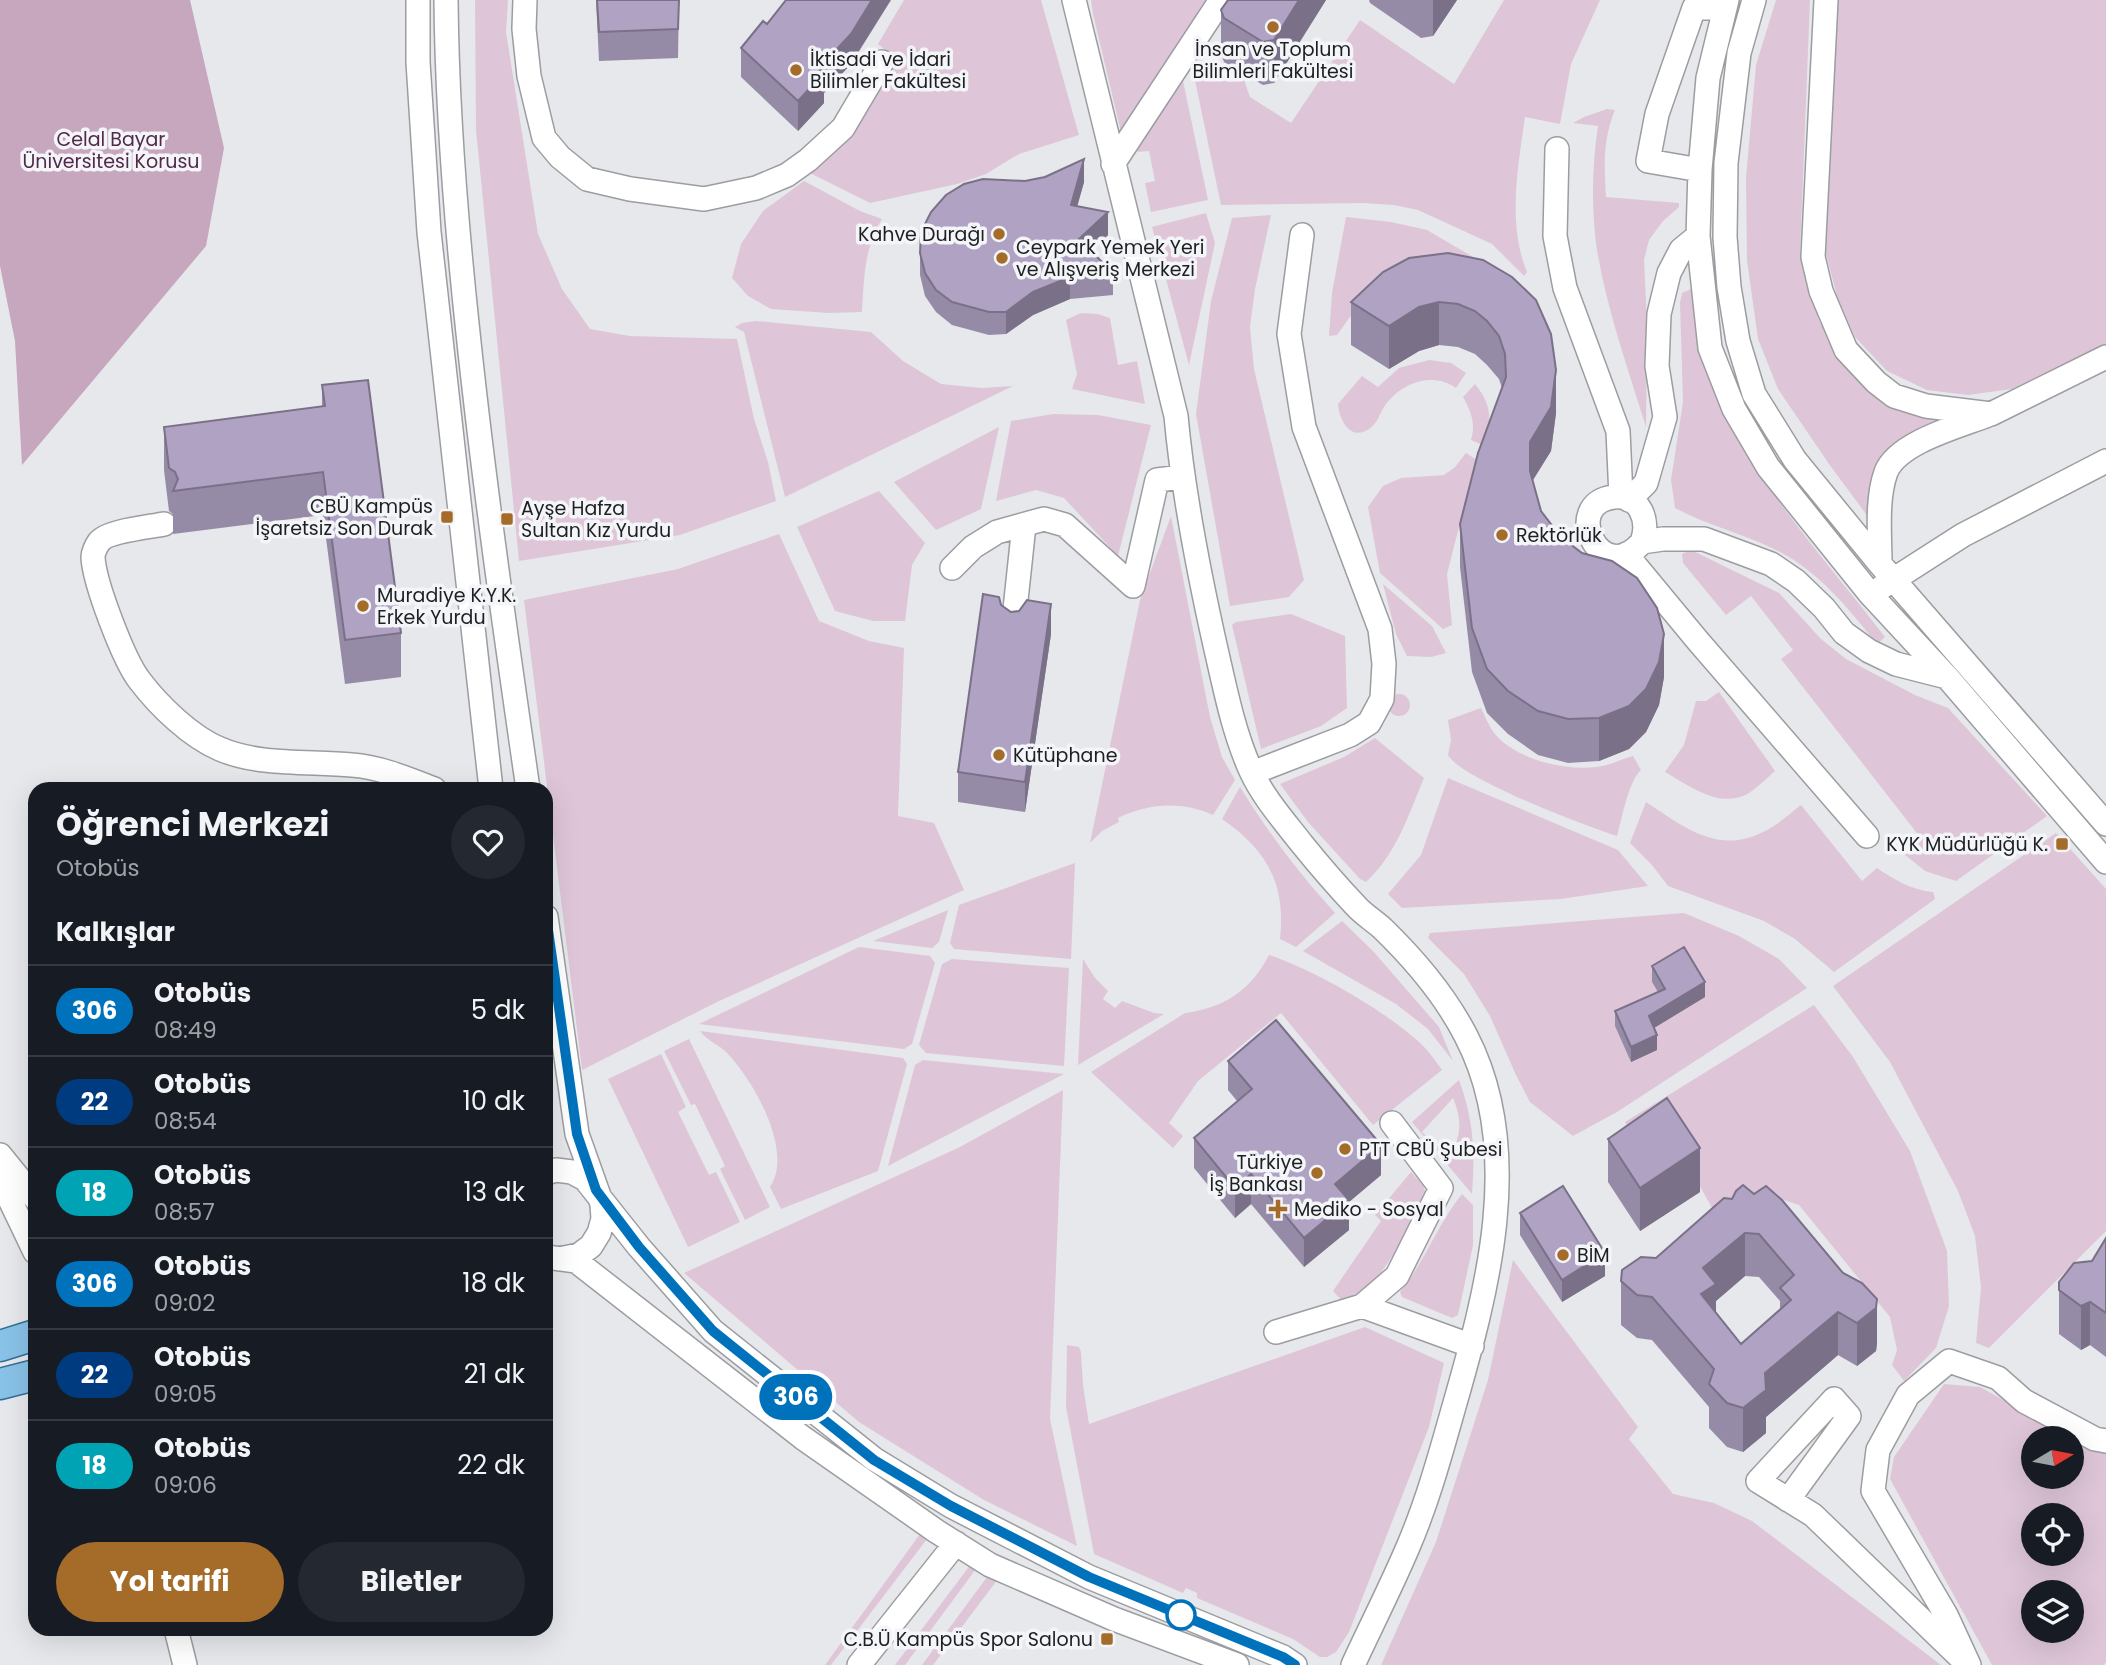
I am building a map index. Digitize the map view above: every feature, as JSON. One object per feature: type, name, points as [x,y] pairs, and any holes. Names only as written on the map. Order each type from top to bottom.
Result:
[{"type":"main road","points":[[0,1346],[28,1337]]},
{"type":"main road","points":[[0,1384],[28,1377]]},
{"type":"street","points":[[418,0],[418,62],[429,232],[490,782]]},
{"type":"street","points":[[446,0],[446,60],[457,224],[496,570],[527,782]]},
{"type":"street","points":[[525,0],[524,29],[529,76],[544,138],[560,158],[587,179],[630,189],[704,199],[756,188],[787,175],[843,128],[882,62]]},
{"type":"street","points":[[1074,0],[1176,416],[1182,477],[1230,710],[1252,773],[1266,797],[1303,846],[1357,907],[1383,929],[1441,994],[1467,1037],[1477,1063],[1496,1137],[1499,1194],[1487,1279],[1472,1346],[1409,1545],[1353,1665]]},
{"type":"street","points":[[1113,164],[1221,0]]},
{"type":"street","points":[[1754,0],[1739,53],[1726,163],[1725,237],[1729,287],[1738,341],[1754,394],[1795,460],[1887,571],[2106,824]]},
{"type":"street","points":[[1826,0],[1813,257],[1832,322],[1846,350],[1876,382],[1894,396],[1926,406],[1991,414]]},
{"type":"street","points":[[1700,170],[1648,161],[1657,114],[1694,8],[1725,4],[1708,79],[1700,170],[1698,236],[1710,348],[1734,409],[1768,467],[1871,595],[1947,677],[2106,862]]},
{"type":"street","points":[[1557,149],[1555,236],[1565,288],[1618,431],[1625,498]]},
{"type":"street","points":[[1252,773],[1350,735],[1369,723],[1382,699],[1384,664],[1380,629],[1304,427],[1289,334],[1302,235]]},
{"type":"street","points":[[1625,498],[1646,483],[1665,417],[1657,353],[1659,314],[1670,272],[1681,250],[1698,236]]},
{"type":"street","points":[[1887,571],[1880,520],[1887,470],[1902,453],[1913,444],[1991,414],[2106,357]]},
{"type":"street","points":[[1871,595],[1887,571],[2106,461]]},
{"type":"street","points":[[952,568],[972,547],[997,532],[1044,519],[1065,525],[1133,586],[1157,480],[1182,477]]},
{"type":"street","points":[[1634,548],[1646,532],[1646,522],[1637,505],[1625,498],[1612,497],[1595,506],[1590,514],[1588,532],[1598,548],[1616,556],[1664,539],[1704,539],[1771,564],[1797,581],[1844,633],[1876,655],[1896,664],[1947,677]]},
{"type":"street","points":[[164,524],[109,535],[99,541],[93,554],[97,577],[118,638],[138,679],[167,712],[222,750],[279,761],[353,765],[390,773],[415,782]]},
{"type":"street","points":[[1013,628],[1024,524]]},
{"type":"street","points":[[1634,548],[1698,641],[1867,836]]},
{"type":"street","points":[[467,575],[496,570]]},
{"type":"street","points":[[553,965],[577,1134],[602,1204],[603,1219],[591,1246],[579,1255],[564,1259],[553,1258]]},
{"type":"street","points":[[1276,1332],[1362,1306],[1397,1276],[1441,1188],[1392,1124]]},
{"type":"street","points":[[0,1155],[28,1189]]},
{"type":"street","points":[[553,1171],[572,1172],[585,1179],[639,1247],[713,1331],[874,1460],[951,1506],[1089,1577],[1283,1657],[1295,1665]]},
{"type":"street","points":[[0,1180],[28,1238]]},
{"type":"street","points":[[553,1258],[576,1261],[803,1438],[989,1565],[1089,1608],[1237,1665]]},
{"type":"street","points":[[1362,1306],[1472,1346]]},
{"type":"street","points":[[1969,1665],[1946,1615],[1873,1491],[1878,1450],[1908,1395],[1949,1361],[1998,1378],[2024,1401],[2095,1439],[2106,1441]]},
{"type":"street","points":[[1788,1500],[1813,1516],[1969,1665]]},
{"type":"street","points":[[859,1665],[956,1543]]},
{"type":"street","points":[[178,1636],[185,1665]]},
{"type":"shaded area","points":[[475,0],[508,0],[506,32],[538,234],[562,289],[590,329],[630,336],[737,339],[754,419],[768,462],[776,501],[680,535],[519,561],[476,130]]},
{"type":"shaded area","points":[[904,0],[1041,0],[1079,135],[1019,154],[986,174],[957,184],[870,203],[810,173],[844,135],[896,59],[878,44]]},
{"type":"shaded area","points":[[1091,0],[1209,0],[1122,136],[1093,14]]},
{"type":"shaded area","points":[[1504,0],[1600,0],[1571,64],[1560,124],[1525,117],[1516,195],[1517,234],[1527,272],[1524,276],[1492,244],[1418,210],[1363,203],[1221,205],[1192,66],[1198,59],[1219,70],[1221,78],[1231,82],[1244,80],[1250,97],[1291,123],[1360,20],[1454,84]]},
{"type":"shaded area","points":[[1776,0],[1810,0],[1800,253],[1819,321],[1849,365],[1982,422],[1887,466],[1880,533],[1778,389],[1758,339],[1747,260],[1746,178],[1756,65]]},
{"type":"shaded area","points":[[1835,0],[2106,0],[2106,347],[2012,389],[1968,395],[1927,390],[1887,371],[1855,337],[1837,296],[1825,250]]},
{"type":"shaded area","points":[[1183,81],[1208,200],[1151,212],[1145,183],[1155,181],[1149,151],[1138,152],[1137,147]]},
{"type":"shaded area","points":[[1607,109],[1615,110],[1606,142],[1606,197],[1679,203],[1679,207],[1663,221],[1649,240],[1644,260],[1647,324],[1646,427],[1612,317],[1597,250],[1593,188],[1598,126],[1573,123]]},
{"type":"shaded area","points":[[804,181],[860,211],[882,219],[868,252],[862,312],[771,309],[748,296],[732,278],[741,244],[763,211]]},
{"type":"shaded area","points":[[1206,213],[1215,243],[1189,365],[1152,227]]},
{"type":"shaded area","points":[[1271,215],[1250,327],[1254,369],[1304,580],[1289,597],[1230,606],[1196,414],[1211,301],[1232,218]]},
{"type":"shaded area","points":[[1346,217],[1391,222],[1427,230],[1485,264],[1378,296],[1350,317],[1337,335],[1329,336],[1332,293]]},
{"type":"shaded area","points":[[1691,289],[1697,334],[1709,378],[1743,448],[1812,545],[1885,637],[1877,644],[1833,592],[1808,570],[1780,552],[1675,508],[1671,480],[1683,402],[1680,303],[1682,293]]},
{"type":"shaded area","points":[[1081,313],[1110,318],[1118,365],[1137,361],[1145,404],[1072,389],[1077,374],[1066,320]]},
{"type":"shaded area","points":[[756,321],[871,332],[903,361],[941,384],[981,388],[1013,386],[785,497],[744,332],[735,327]]},
{"type":"shaded area","points":[[1429,360],[1451,363],[1466,373],[1456,388],[1437,380],[1407,386],[1384,407],[1376,422],[1362,432],[1351,431],[1343,422],[1338,404],[1362,376],[1378,387],[1399,368]]},
{"type":"shaded area","points":[[1475,384],[1488,406],[1485,446],[1471,440],[1472,418],[1463,397]]},
{"type":"shaded area","points":[[1053,414],[1098,415],[1151,425],[1118,556],[1064,498],[1036,490],[996,501],[1011,421]]},
{"type":"shaded area","points":[[999,427],[981,509],[936,530],[894,482]]},
{"type":"shaded area","points":[[1466,453],[1480,462],[1467,496],[1447,574],[1452,625],[1443,629],[1380,573],[1368,507],[1383,486],[1401,478],[1444,475],[1455,467]]},
{"type":"shaded area","points":[[879,491],[925,543],[912,565],[905,621],[873,621],[835,611],[797,527]]},
{"type":"shaded area","points":[[1171,516],[1210,717],[1222,757],[1235,780],[1213,815],[1189,807],[1142,809],[1118,818],[1119,822],[1102,831],[1090,843],[1140,600]]},
{"type":"shaded area","points":[[779,534],[819,621],[869,641],[904,648],[898,816],[934,823],[964,890],[717,1002],[582,1070],[553,835],[553,782],[546,782],[524,600],[678,569]]},
{"type":"shaded area","points":[[1691,550],[1779,593],[1821,639],[1846,659],[1915,695],[1948,708],[2047,816],[1956,881],[1925,871],[1904,854],[1920,837],[1781,659],[1793,650],[1751,596],[1726,615],[1683,563],[1682,554]]},
{"type":"shaded area","points":[[1383,584],[1432,626],[1446,653],[1431,657],[1407,656],[1396,634]]},
{"type":"shaded area","points":[[1291,614],[1345,636],[1347,708],[1321,726],[1261,749],[1232,625],[1236,622]]},
{"type":"shaded area","points":[[1719,692],[1775,771],[1752,791],[1738,798],[1716,798],[1665,772],[1684,745],[1696,701],[1706,701]]},
{"type":"shaded area","points":[[1399,694],[1407,697],[1410,705],[1407,713],[1399,716],[1391,713],[1388,705],[1391,697]]},
{"type":"shaded area","points":[[1481,708],[1492,730],[1503,742],[1514,750],[1541,761],[1583,768],[1606,765],[1633,756],[1641,770],[1629,792],[1617,836],[1499,789],[1458,765],[1448,755],[1451,740],[1448,720]]},
{"type":"shaded area","points":[[1375,738],[1424,778],[1394,846],[1366,882],[1360,879],[1308,822],[1280,784],[1344,757]]},
{"type":"shaded area","points":[[1448,778],[1618,850],[1648,886],[1561,899],[1402,908],[1388,894],[1421,855]]},
{"type":"shaded area","points":[[1240,787],[1284,852],[1335,913],[1296,947],[1280,939],[1280,901],[1270,870],[1262,856],[1222,819]]},
{"type":"shaded area","points":[[1646,802],[1688,829],[1702,835],[1732,841],[1770,829],[1801,805],[1862,881],[1877,868],[1910,887],[1933,892],[1935,899],[1834,972],[1795,939],[1764,921],[1668,886],[1630,843]]},
{"type":"shaded area","points":[[2056,833],[2106,889],[2106,1231],[1989,1348],[1976,1343],[1981,1287],[1975,1236],[1958,1191],[1890,1062],[1833,986]]},
{"type":"shaded area","points":[[1075,863],[1071,959],[954,949],[950,943],[959,905]]},
{"type":"shaded area","points":[[948,910],[939,942],[932,948],[873,941]]},
{"type":"shaded area","points":[[1684,913],[1739,936],[1779,959],[1807,988],[1617,1112],[1573,1136],[1530,1102],[1490,1016],[1464,974],[1428,938],[1430,933]]},
{"type":"shaded area","points":[[1342,921],[1373,951],[1439,1027],[1453,1061],[1428,1029],[1396,1004],[1303,951]]},
{"type":"shaded area","points":[[859,947],[930,956],[935,963],[912,1044],[904,1049],[699,1024]]},
{"type":"shaded area","points":[[1269,955],[1326,980],[1386,1016],[1421,1044],[1442,1070],[1373,1125],[1281,1013],[1198,1081],[1169,1123],[1183,1136],[1173,1148],[1091,1072],[1185,1013],[1212,1007],[1235,995],[1254,978]]},
{"type":"shaded area","points":[[952,959],[1069,968],[1064,1066],[926,1053],[919,1045],[942,964]]},
{"type":"shaded area","points":[[1083,959],[1095,978],[1108,991],[1103,999],[1115,1008],[1122,1001],[1164,1014],[1078,1065]]},
{"type":"shaded area","points":[[1814,1005],[1853,1057],[1910,1151],[1947,1251],[1949,1306],[1936,1348],[1904,1381],[1892,1365],[1897,1350],[1890,1317],[1799,1205],[1769,1195],[1720,1222],[1671,1135],[1643,1154],[1625,1122]]},
{"type":"shaded area","points":[[700,1031],[903,1058],[907,1064],[878,1171],[781,1209],[770,1187],[776,1172],[777,1155],[768,1118],[738,1066],[725,1051]]},
{"type":"shaded area","points":[[689,1039],[770,1207],[745,1220],[720,1169],[725,1166],[695,1104],[691,1105],[664,1051]]},
{"type":"shaded area","points":[[661,1054],[686,1107],[678,1112],[709,1175],[716,1172],[740,1222],[688,1247],[608,1079]]},
{"type":"shaded area","points":[[923,1060],[1064,1074],[888,1166],[915,1065]]},
{"type":"shaded area","points":[[1459,1080],[1468,1109],[1472,1137],[1472,1194],[1412,1122]],"holes":[[[1453,1098],[1458,1135],[1449,1156],[1422,1132]]]},
{"type":"shaded area","points":[[1063,1090],[1050,1419],[1077,1546],[984,1500],[859,1422],[684,1273],[960,1147]]},
{"type":"shaded area","points":[[1411,1172],[1425,1191],[1402,1240],[1373,1281],[1345,1304],[1333,1291],[1381,1221],[1375,1215]]},
{"type":"shaded area","points":[[1462,1194],[1473,1205],[1473,1245],[1458,1315],[1452,1318],[1402,1297],[1400,1292]]},
{"type":"shaded area","points":[[1513,1260],[1638,1427],[1629,1439],[1673,1494],[1714,1503],[1752,1521],[1941,1665],[1381,1665],[1436,1542],[1488,1380]]},
{"type":"shaded area","points":[[1365,1327],[1444,1363],[1429,1427],[1349,1632],[1336,1652],[1320,1657],[1293,1639],[1197,1598],[1197,1593],[1186,1588],[1183,1593],[1094,1554],[1066,1407],[1067,1345],[1079,1347],[1081,1352],[1089,1424]]},
{"type":"shaded area","points":[[1944,1384],[1980,1387],[2051,1426],[2021,1426],[2021,1489],[2084,1489],[2084,1444],[2106,1449],[2104,1665],[1992,1665],[1890,1479],[1894,1457]]},
{"type":"shaded area","points":[[920,1534],[927,1539],[831,1665],[825,1665]]},
{"type":"shaded area","points":[[971,1564],[976,1569],[905,1665],[895,1665]]},
{"type":"shaded area","points":[[990,1573],[998,1579],[933,1665],[922,1665]]},
{"type":"green space","name":"Celal Bayar Üniversitesi Korusu","points":[[0,0],[190,0],[224,148],[206,246],[22,465],[15,341],[0,266]]},
{"type":"building","points":[[597,0],[679,0],[678,29],[599,32]]},
{"type":"building","points":[[786,0],[872,0],[851,34],[819,68],[824,73],[798,101],[741,48],[763,21],[767,24]]},
{"type":"building","points":[[1228,0],[1299,0],[1274,40],[1263,42],[1224,18],[1221,10]]},
{"type":"building","name":"Ceypark Yemek Yeri ve Alışveriş Merkezi","points":[[1084,159],[1071,205],[1108,212],[1079,239],[1113,273],[1070,277],[1033,292],[1006,312],[989,312],[952,302],[936,290],[925,273],[920,253],[921,232],[931,212],[946,195],[964,184],[983,179],[1025,181],[1045,177]]},
{"type":"building","name":"Rektörlük","points":[[1448,253],[1483,260],[1512,277],[1536,300],[1551,334],[1556,370],[1551,407],[1530,442],[1530,471],[1541,511],[1561,537],[1582,553],[1612,561],[1637,578],[1657,608],[1664,634],[1659,662],[1646,689],[1629,706],[1599,718],[1568,719],[1538,711],[1508,691],[1487,669],[1472,628],[1460,524],[1478,453],[1506,377],[1505,354],[1499,336],[1475,311],[1458,304],[1439,302],[1419,307],[1389,326],[1351,302],[1383,272],[1409,258]]},
{"type":"building","points":[[368,380],[401,633],[345,640],[323,472],[173,491],[178,479],[175,472],[169,468],[164,427],[325,406],[322,385]]},
{"type":"building","name":"Kütüphane","points":[[983,594],[999,597],[1001,605],[1011,612],[1019,611],[1027,600],[1051,604],[1025,782],[958,772]]},
{"type":"building","points":[[1684,947],[1705,982],[1649,1016],[1657,1035],[1631,1047],[1615,1011],[1665,989],[1652,966]]},
{"type":"building","points":[[1276,1020],[1381,1145],[1335,1184],[1349,1200],[1304,1238],[1251,1174],[1235,1188],[1194,1138],[1252,1089],[1228,1061]]},
{"type":"building","points":[[1667,1098],[1700,1148],[1640,1188],[1608,1139]]},
{"type":"building","points":[[1743,1185],[1754,1194],[1766,1186],[1782,1200],[1843,1273],[1862,1283],[1877,1299],[1876,1308],[1857,1323],[1838,1312],[1765,1373],[1766,1390],[1743,1408],[1727,1403],[1709,1384],[1714,1369],[1652,1297],[1637,1295],[1621,1281],[1622,1270],[1641,1257],[1656,1258],[1724,1198],[1732,1199]],"holes":[[[1745,1233],[1759,1234],[1794,1275],[1780,1288],[1791,1300],[1741,1344],[1701,1294],[1716,1284],[1703,1268]]]},
{"type":"building","points":[[1563,1186],[1605,1253],[1562,1280],[1520,1213]]},
{"type":"building","points":[[2106,1238],[2106,1313],[2090,1302],[2081,1306],[2059,1290],[2059,1282],[2074,1263],[2092,1261]]},
{"type":"bus line","name":"306","points":[[553,965],[577,1134],[596,1190],[639,1247],[713,1331],[874,1460],[951,1506],[1089,1577],[1283,1657],[1295,1665]]},
{"type":"place","name":"İnsan ve Toplum Bilimleri Fakültesi","points":[[1273,27]]},
{"type":"place","name":"İktisadi ve İdari Bilimler Fakültesi","points":[[796,70]]},
{"type":"place","name":"Kahve Durağı","points":[[999,234]]},
{"type":"place","name":"Ceypark Yemek Yeri ve Alışveriş Merkezi","points":[[1002,258]]},
{"type":"place","name":"CBÜ Kampüs İşaretsiz Son Durak","points":[[447,517]]},
{"type":"place","name":"Ayşe Hafza Sultan Kız Yurdu","points":[[507,519]]},
{"type":"place","name":"Rektörlük","points":[[1502,535]]},
{"type":"place","name":"Muradiye K.Y.K. Erkek Yurdu","points":[[363,606]]},
{"type":"place","name":"Kütüphane","points":[[999,755]]},
{"type":"place","name":"KYK Müdürlüğü K.","points":[[2062,844]]},
{"type":"place","name":"PTT CBÜ Şubesi","points":[[1345,1149]]},
{"type":"place","name":"Türkiye İş Bankası","points":[[1317,1173]]},
{"type":"place","name":"Mediko - Sosyal","points":[[1278,1209]]},
{"type":"place","name":"BİM","points":[[1563,1255]]},
{"type":"place","name":"C.B.Ü Kampüs Spor Salonu","points":[[1107,1639]]}]
